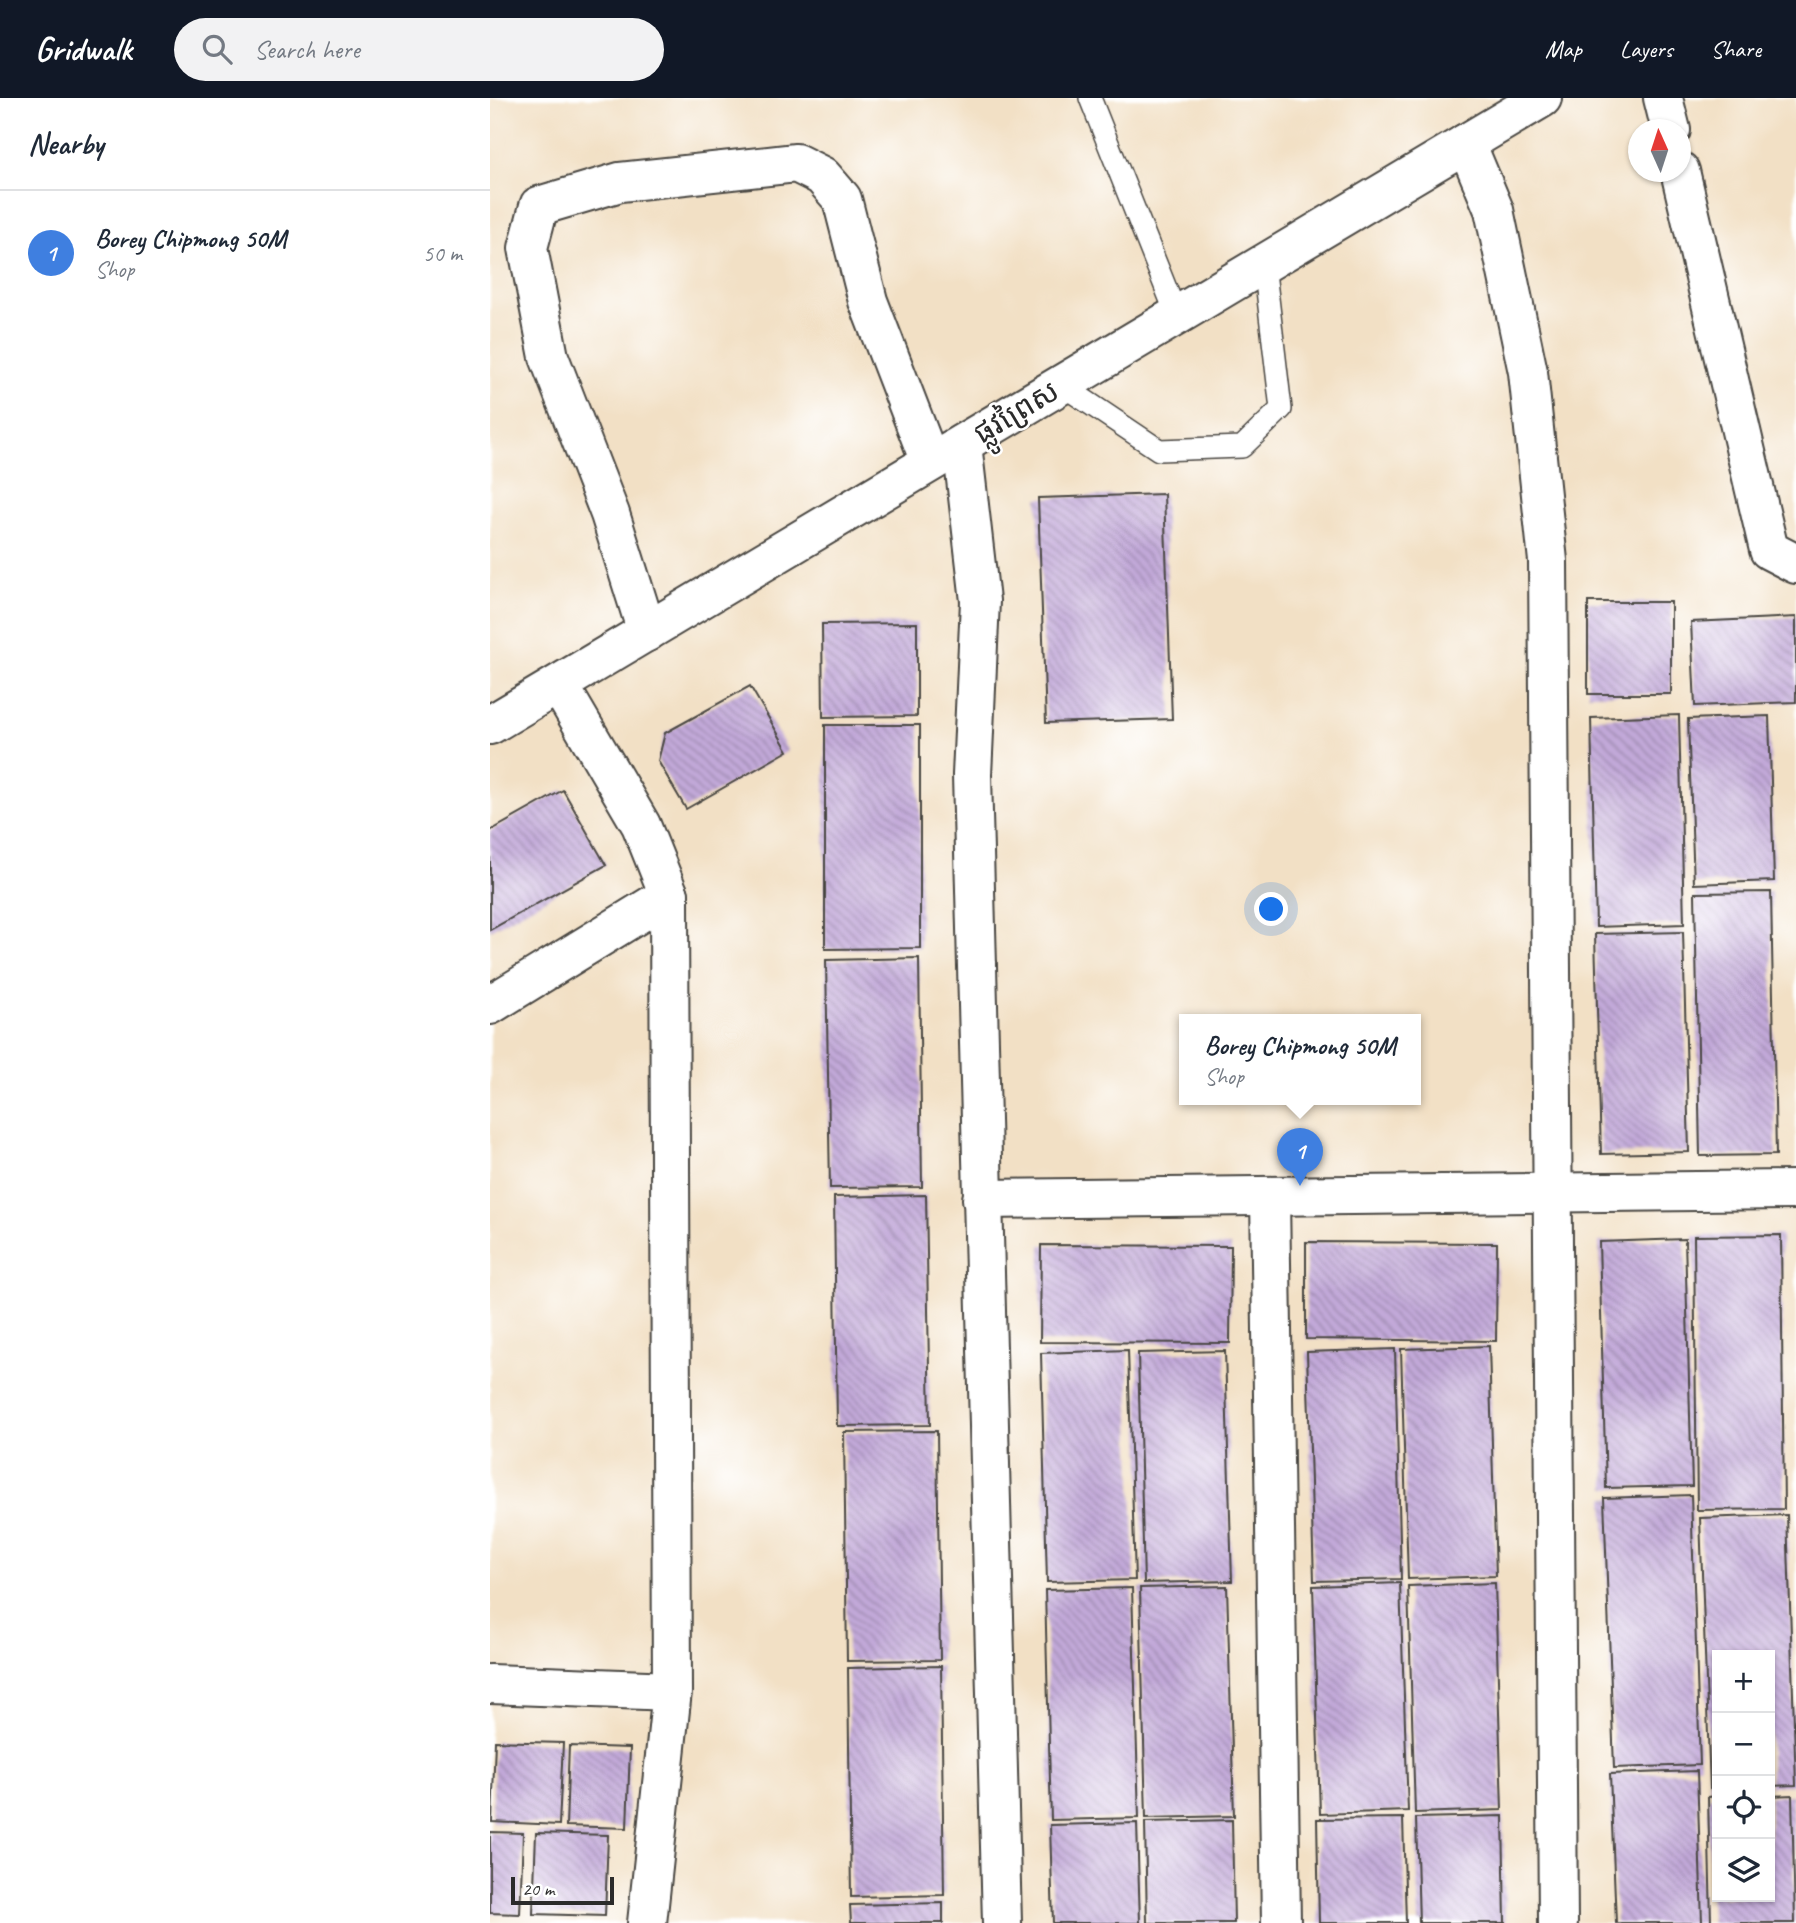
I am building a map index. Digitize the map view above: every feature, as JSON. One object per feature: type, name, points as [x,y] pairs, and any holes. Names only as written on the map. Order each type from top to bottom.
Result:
[{"type":"street","name":"ផ្លូវព្រៃស","points":[[490,725],[1542,98]]},
{"type":"street","points":[[1664,98],[1669,119]]},
{"type":"street","points":[[1466,143],[1494,210],[1528,372],[1548,561],[1558,1923]]},
{"type":"street","points":[[647,632],[610,514],[548,357],[528,248],[539,206],[620,182],[796,163],[822,176],[842,199],[869,301],[946,453],[980,601],[972,775],[1002,1923]]},
{"type":"street","points":[[1684,182],[1769,550],[1796,564]]},
{"type":"street","points":[[559,685],[641,825],[669,895],[672,1691],[646,1923]]},
{"type":"street","points":[[490,1005],[669,895]]},
{"type":"street","points":[[982,1199],[1796,1190]]},
{"type":"street","points":[[1270,1197],[1281,1923]]},
{"type":"street","points":[[490,1684],[672,1691]]},
{"type":"lane","points":[[1090,98],[1177,316]]},
{"type":"lane","points":[[1062,385],[1158,450],[1242,447],[1280,409],[1264,264]]},
{"type":"building","points":[[1164,494],[1172,719],[1046,723],[1038,498]]},
{"type":"building","points":[[1588,602],[1671,602],[1671,694],[1588,694]]},
{"type":"building","points":[[1796,617],[1796,702],[1695,706],[1691,622]]},
{"type":"building","points":[[917,623],[917,716],[823,717],[822,624]]},
{"type":"building","points":[[750,686],[788,751],[686,809],[658,761],[665,733]]},
{"type":"building","points":[[1679,715],[1684,924],[1596,927],[1591,718]]},
{"type":"building","points":[[1769,716],[1774,881],[1694,884],[1688,719]]},
{"type":"building","points":[[825,725],[920,725],[920,948],[825,949]]},
{"type":"building","points":[[563,790],[606,865],[490,930],[490,831]]},
{"type":"building","points":[[1771,892],[1776,1155],[1700,1156],[1695,893]]},
{"type":"building","points":[[1683,932],[1689,1152],[1601,1154],[1595,934]]},
{"type":"building","points":[[919,958],[922,1187],[830,1188],[826,960]]},
{"type":"building","points":[[926,1195],[930,1425],[837,1426],[834,1197]]},
{"type":"building","points":[[1781,1235],[1784,1509],[1697,1510],[1694,1236]]},
{"type":"building","points":[[1685,1239],[1692,1486],[1606,1488],[1599,1242]]},
{"type":"building","points":[[1306,1242],[1497,1243],[1496,1341],[1306,1339]]},
{"type":"building","points":[[1041,1245],[1231,1246],[1230,1343],[1040,1342]]},
{"type":"building","points":[[1489,1346],[1496,1576],[1408,1579],[1401,1349]]},
{"type":"building","points":[[1395,1349],[1401,1579],[1314,1581],[1307,1352]]},
{"type":"building","points":[[1128,1350],[1135,1580],[1047,1582],[1041,1353]]},
{"type":"building","points":[[1225,1351],[1232,1581],[1144,1583],[1138,1353]]},
{"type":"building","points":[[937,1431],[940,1660],[847,1661],[844,1432]]},
{"type":"building","points":[[1691,1495],[1700,1765],[1614,1768],[1604,1498]]},
{"type":"building","points":[[1787,1515],[1796,1785],[1775,1786],[1775,1650],[1712,1650],[1710,1789],[1700,1518]]},
{"type":"building","points":[[1400,1583],[1408,1811],[1320,1814],[1313,1586]]},
{"type":"building","points":[[1495,1583],[1502,1810],[1415,1813],[1408,1586]]},
{"type":"building","points":[[1227,1586],[1234,1816],[1146,1818],[1140,1588]]},
{"type":"building","points":[[1132,1588],[1139,1818],[1051,1820],[1045,1590]]},
{"type":"building","points":[[941,1666],[944,1895],[851,1897],[848,1668]]},
{"type":"building","points":[[495,1741],[563,1743],[559,1825],[492,1822]]},
{"type":"building","points":[[569,1746],[630,1748],[627,1828],[566,1826]]},
{"type":"building","points":[[1697,1771],[1702,1923],[1616,1923],[1610,1774]]},
{"type":"building","points":[[1792,1795],[1795,1923],[1711,1923],[1708,1797],[1712,1797],[1712,1902],[1775,1902],[1775,1796]]},
{"type":"building","points":[[1503,1816],[1505,1923],[1419,1923],[1416,1818]]},
{"type":"building","points":[[1403,1818],[1406,1923],[1319,1923],[1317,1819]]},
{"type":"building","points":[[1232,1820],[1234,1923],[1147,1923],[1145,1822]]},
{"type":"building","points":[[1137,1823],[1140,1923],[1053,1923],[1050,1825]]},
{"type":"building","points":[[490,1832],[523,1833],[520,1914],[490,1913]]},
{"type":"building","points":[[536,1833],[608,1835],[605,1916],[533,1914]]},
{"type":"building","points":[[943,1903],[943,1923],[851,1923],[850,1905]]},
{"type":"place","name":"Borey Chipmong 50M","points":[[1300,1186]]}]
